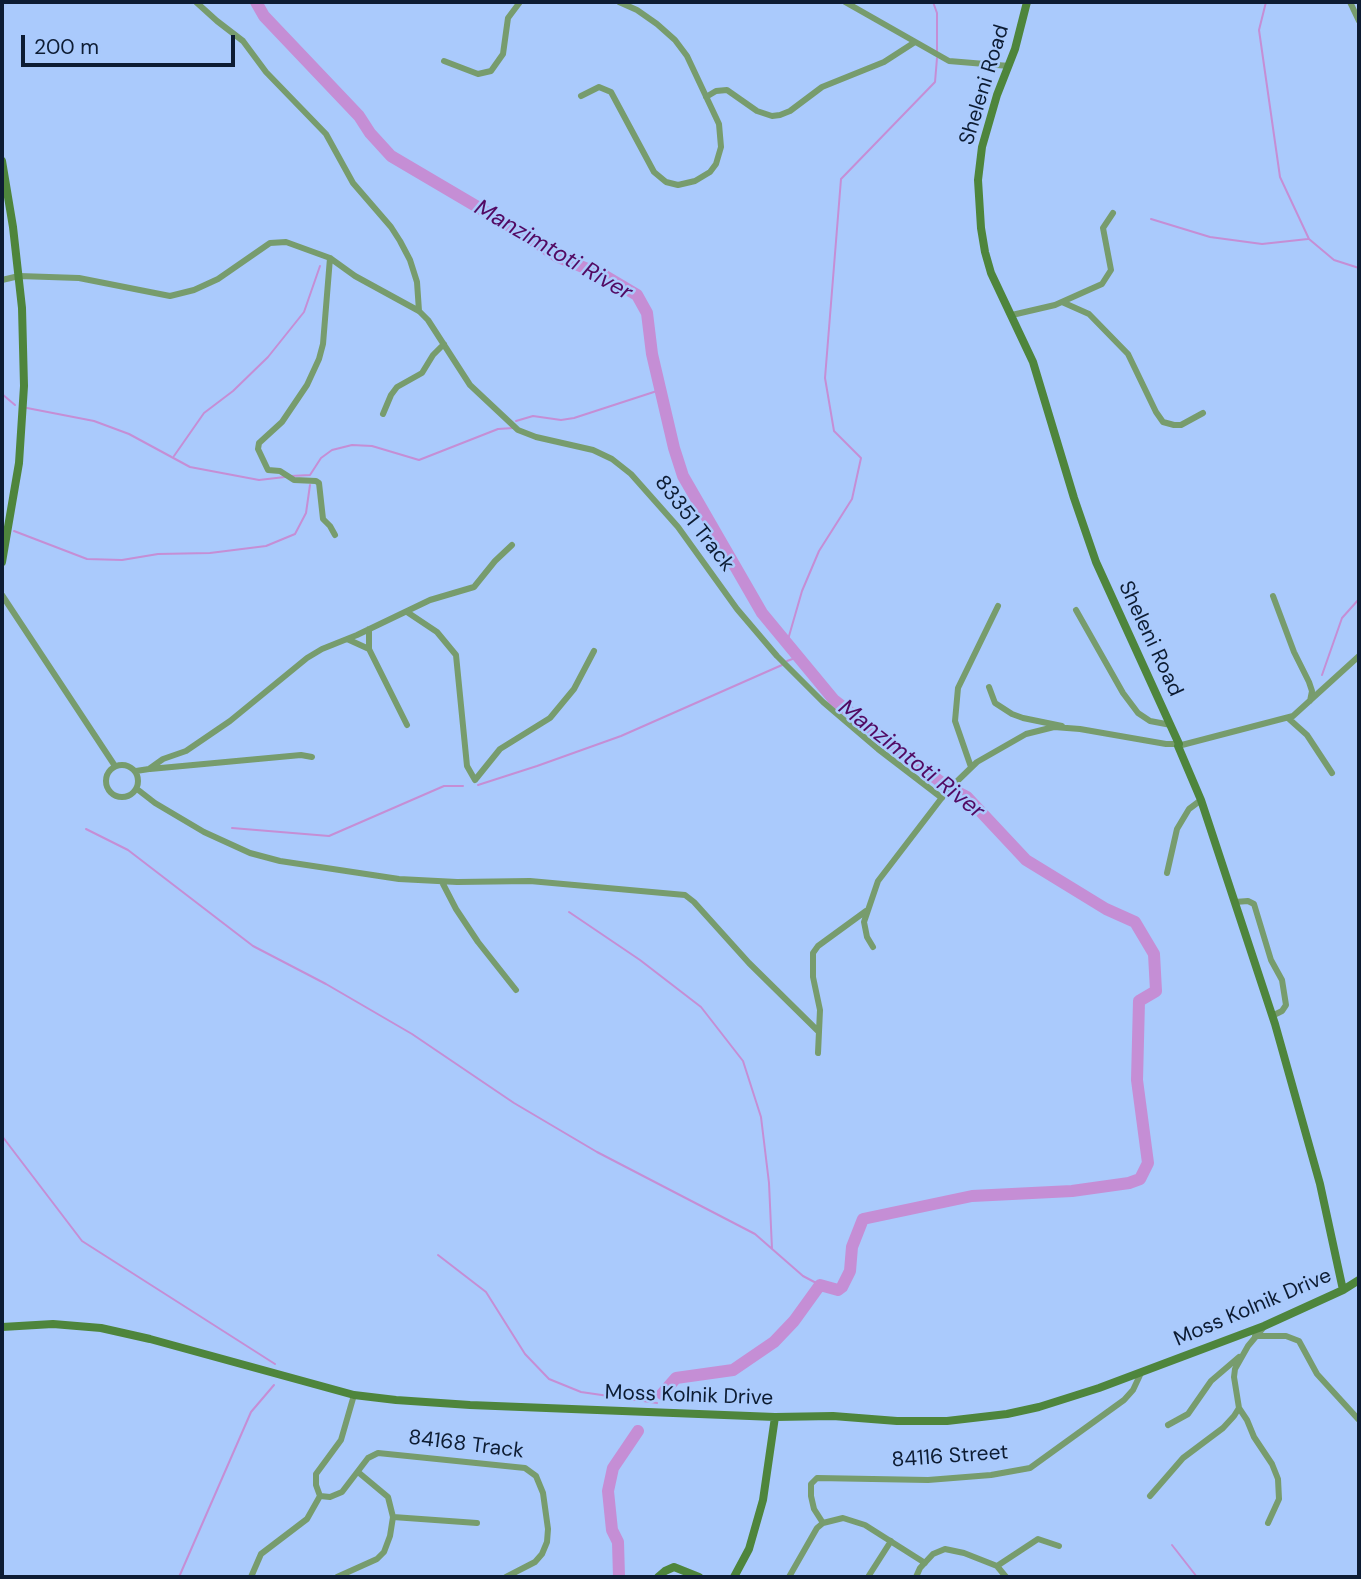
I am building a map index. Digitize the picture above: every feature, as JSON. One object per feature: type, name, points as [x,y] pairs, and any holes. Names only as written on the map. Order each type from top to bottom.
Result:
[{"type":"main road","name":"Sheleni Road","points":[[1027,2],[982,147],[978,180],[985,252],[1041,385],[1074,498],[1097,562],[1171,725],[1200,800],[1272,1016],[1320,1184],[1343,1290]]},
{"type":"main road","points":[[2,161],[19,276],[24,386],[19,463],[2,562]]},
{"type":"main road","name":"Moss Kolnik Drive","points":[[2,1327],[66,1325],[122,1332],[354,1395],[470,1405],[775,1417],[833,1416],[897,1421],[976,1418],[1040,1407],[1141,1373],[1264,1326],[1359,1280]]},
{"type":"main road","points":[[734,1577],[748,1549],[763,1500],[775,1417]]},
{"type":"main road","points":[[658,1577],[674,1567],[699,1577]]},
{"type":"street","points":[[196,2],[243,41],[266,72],[326,134],[353,183],[391,227],[410,260],[417,282],[419,313]]},
{"type":"street","points":[[444,61],[478,74],[491,72],[503,54],[509,15],[520,2]]},
{"type":"street","points":[[582,96],[599,87],[611,92],[654,172],[666,182],[678,185],[703,177],[716,164],[722,136],[719,124],[687,56],[676,40],[648,17],[619,2]]},
{"type":"street","points":[[845,2],[950,61],[1009,66]]},
{"type":"street","points":[[1350,2],[1359,21]]},
{"type":"street","points":[[706,97],[716,91],[727,90],[764,114],[780,115],[790,111],[822,87],[884,62],[915,42]]},
{"type":"street","points":[[1012,314],[1062,302],[1102,284],[1108,278],[1111,263],[1102,233],[1104,224],[1113,213]]},
{"type":"street","name":"83351 Track","points":[[2,280],[19,276],[79,278],[170,296],[194,290],[218,279],[270,243],[286,242],[330,258],[355,276],[409,303],[428,320],[470,384],[518,430],[536,437],[593,450],[612,459],[631,474],[678,527],[737,609],[767,645],[823,702],[942,798]]},
{"type":"street","points":[[330,258],[323,344],[319,359],[307,385],[282,422],[259,443],[258,449],[267,469],[280,471],[294,480],[319,483],[323,519],[335,535]]},
{"type":"street","points":[[1062,302],[1089,314],[1128,354],[1163,422],[1181,425],[1203,413]]},
{"type":"street","points":[[383,414],[397,387],[422,373],[433,355],[444,344]]},
{"type":"street","points":[[149,769],[163,759],[186,751],[230,721],[307,658],[430,600],[474,587],[512,545]]},
{"type":"street","points":[[2,594],[115,766]]},
{"type":"street","points":[[1273,596],[1294,652],[1309,682],[1312,691],[1309,703]]},
{"type":"street","points":[[971,766],[956,721],[957,695],[965,672],[998,606]]},
{"type":"street","points":[[1076,610],[1138,713],[1150,721],[1171,725]]},
{"type":"street","points":[[407,612],[437,632],[456,655],[467,766],[475,780],[500,749],[550,718],[574,689],[594,651]]},
{"type":"street","points":[[369,629],[369,649],[407,725]]},
{"type":"street","points":[[347,639],[369,649]]},
{"type":"street","points":[[989,687],[995,703],[1023,719],[1179,745],[1296,715],[1359,656]]},
{"type":"street","points":[[1288,718],[1307,735],[1332,774]]},
{"type":"street","points":[[873,947],[865,931],[866,911],[878,881],[957,779],[971,766],[1026,734],[1054,727],[1067,727]]},
{"type":"street","points":[[136,771],[139,780],[137,789],[130,796],[121,797],[109,790],[106,777],[115,766],[124,764],[136,771],[301,755],[312,757]]},
{"type":"street","points":[[137,789],[177,817],[250,853],[280,861],[372,876],[442,882],[530,881],[685,895],[818,1031]]},
{"type":"street","points":[[1167,873],[1178,826],[1189,809],[1200,800]]},
{"type":"street","points":[[442,882],[478,942],[516,990]]},
{"type":"street","points":[[1235,902],[1248,901],[1254,904],[1271,960],[1282,980],[1286,1005],[1282,1011],[1272,1016]]},
{"type":"street","points":[[818,1052],[820,1010],[812,968],[813,953],[818,946],[866,911]]},
{"type":"street","points":[[1168,1425],[1188,1414],[1211,1381],[1242,1354],[1264,1326]]},
{"type":"street","points":[[1255,1336],[1286,1336],[1299,1341],[1317,1374],[1358,1417]]},
{"type":"street","points":[[1242,1354],[1234,1374],[1238,1408],[1272,1464],[1278,1479],[1280,1496],[1268,1523]]},
{"type":"street","name":"84116 Street","points":[[823,1523],[814,1509],[811,1496],[811,1484],[817,1478],[928,1480],[991,1475],[1030,1468],[1124,1400],[1133,1390],[1141,1373]]},
{"type":"street","points":[[320,1496],[316,1474],[341,1440],[354,1395]]},
{"type":"street","points":[[1150,1496],[1175,1465],[1223,1428],[1238,1408]]},
{"type":"street","name":"84168 Track","points":[[358,1472],[371,1456],[382,1453],[522,1467],[530,1471],[538,1480],[543,1493],[547,1542],[535,1562],[506,1577]]},
{"type":"street","points":[[320,1496],[327,1498],[337,1495],[358,1472],[385,1494],[390,1502],[393,1517],[388,1544],[382,1556],[365,1567],[337,1577]]},
{"type":"street","points":[[251,1577],[261,1554],[305,1521],[320,1496]]},
{"type":"street","points":[[393,1517],[477,1523]]},
{"type":"street","points":[[789,1577],[812,1535],[823,1523],[843,1518],[853,1519],[925,1563]]},
{"type":"street","points":[[998,1566],[1038,1539],[1059,1546]]},
{"type":"street","points":[[868,1577],[891,1541]]},
{"type":"street","points":[[916,1577],[925,1563],[939,1551],[950,1549],[998,1566],[1006,1577]]},
{"type":"waterway","name":"Manzimtoti River","points":[[256,2],[264,16],[359,116],[391,156],[558,257],[605,276],[637,295],[647,313],[652,354],[683,476],[762,613],[834,700],[946,786],[967,797],[1026,860],[1106,909],[1135,922],[1154,954],[1156,991],[1139,1001],[1137,1080],[1148,1163],[1140,1179],[1072,1191],[972,1196],[863,1219],[852,1247],[850,1271],[842,1287],[838,1290],[820,1285],[794,1321],[774,1342],[733,1370],[676,1378],[662,1394]]},
{"type":"waterway","points":[[933,2],[937,13],[937,52]]},
{"type":"waterway","points":[[1266,2],[1259,30],[1280,177],[1309,239],[1334,260],[1359,268]]},
{"type":"waterway","points":[[787,643],[802,591],[819,551],[852,499],[861,458],[834,431],[825,378],[841,179],[935,82],[937,58]]},
{"type":"waterway","points":[[1151,219],[1210,237],[1262,244],[1308,239]]},
{"type":"waterway","points":[[174,456],[204,413],[233,391],[268,357],[304,312],[320,266]]},
{"type":"waterway","points":[[516,421],[533,416],[561,420],[574,418],[660,390]]},
{"type":"waterway","points":[[2,394],[15,405]]},
{"type":"waterway","points":[[27,408],[94,421],[129,434],[190,467],[259,480],[285,477]]},
{"type":"waterway","points":[[291,476],[310,475],[321,458],[332,450],[352,445],[372,446],[419,460],[498,429],[513,428]]},
{"type":"waterway","points":[[14,531],[87,559],[122,560],[158,554],[210,553],[266,546],[295,534],[306,513],[310,485]]},
{"type":"waterway","points":[[1322,675],[1342,618],[1359,599]]},
{"type":"waterway","points":[[787,661],[798,657]]},
{"type":"waterway","points":[[478,785],[621,736],[782,665]]},
{"type":"waterway","points":[[232,828],[329,836],[444,786],[463,786]]},
{"type":"waterway","points":[[86,829],[128,850],[253,946],[326,984],[412,1034],[514,1103],[597,1152],[755,1234],[803,1276],[820,1285]]},
{"type":"waterway","points":[[569,912],[640,960],[701,1007],[743,1061],[761,1117],[769,1183],[772,1249]]},
{"type":"waterway","points":[[2,1136],[82,1241],[275,1364]]},
{"type":"waterway","points":[[438,1255],[486,1292],[525,1354],[549,1379],[581,1392],[657,1403]]},
{"type":"waterway","points":[[179,1577],[251,1412],[274,1385]]},
{"type":"waterway","name":"Manzimtoti River","points":[[619,1577],[618,1542],[612,1530],[608,1491],[613,1468],[638,1431]]},
{"type":"waterway","points":[[1172,1545],[1197,1577]]}]
